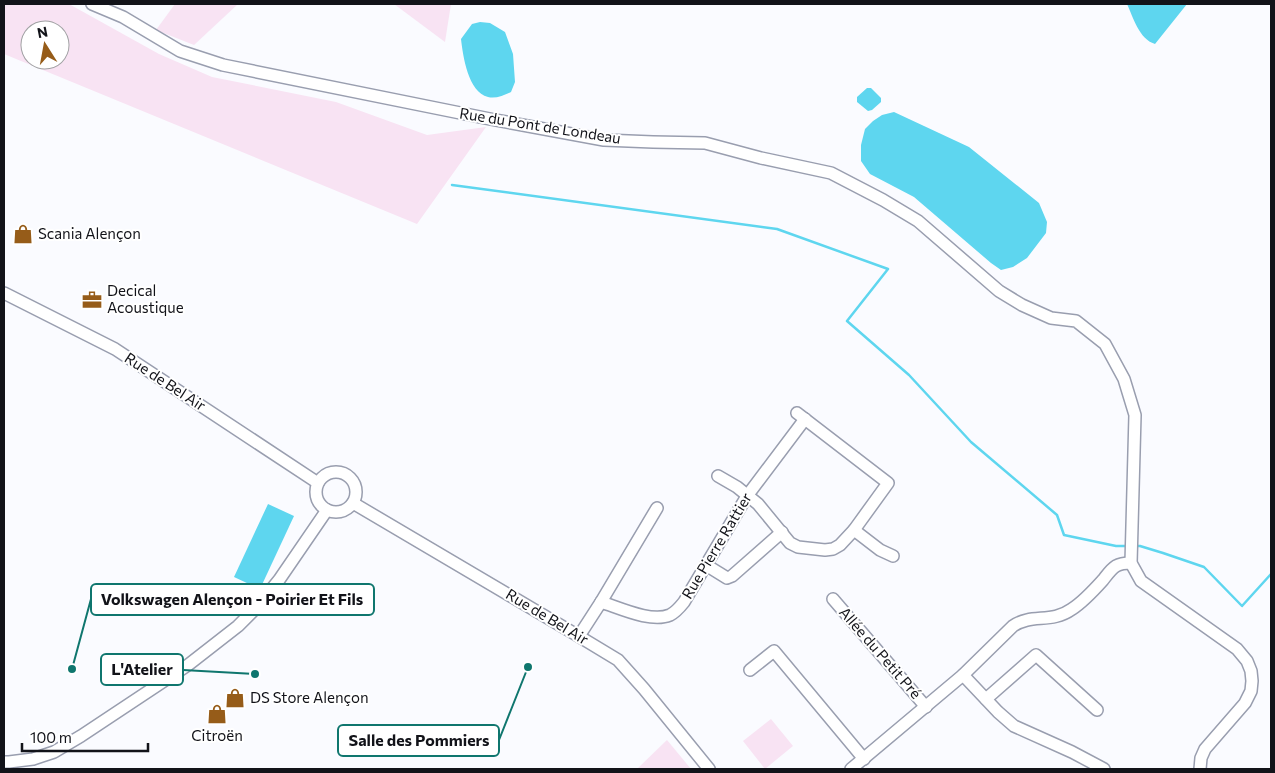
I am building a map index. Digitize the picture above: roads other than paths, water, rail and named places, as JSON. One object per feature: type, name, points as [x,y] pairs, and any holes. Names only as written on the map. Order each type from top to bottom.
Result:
[{"type":"street","name":"Rue du Pont de Londeau","points":[[92,4],[123,17],[180,51],[223,65],[604,140],[705,142],[761,158],[831,173],[883,200],[918,221],[999,291],[1022,305],[1051,318],[1076,321],[1105,344],[1124,379],[1135,415],[1131,562]]},
{"type":"street","name":"Rue de Bel Air","points":[[4,293],[115,349],[318,483]]},
{"type":"street","name":"Rue Pierre Rattier","points":[[601,602],[649,617],[670,615],[678,610],[747,496],[801,416],[888,482],[854,530]]},
{"type":"street","points":[[334,472],[345,474],[355,484],[356,498],[353,503],[344,511],[327,510],[316,496],[318,483],[327,474],[334,472]]},
{"type":"street","points":[[718,476],[758,504],[790,543],[798,547],[833,549],[840,545],[854,530],[880,550],[893,556]]},
{"type":"street","name":"Rue de Bel Air","points":[[353,503],[618,660],[709,769]]},
{"type":"street","points":[[579,636],[657,508]]},
{"type":"street","points":[[4,762],[33,759],[54,752],[188,665],[238,626],[279,580],[327,510]]},
{"type":"street","points":[[706,565],[727,578],[732,576],[782,532]]},
{"type":"street","points":[[851,769],[963,676],[1020,620],[1053,618],[1073,609],[1116,566],[1131,562],[1141,581],[1237,649],[1247,660],[1251,671],[1251,691],[1246,702],[1205,748],[1201,758],[1200,769]]},
{"type":"street","name":"Allée du Petit Pré","points":[[833,599],[926,707]]},
{"type":"street","points":[[750,670],[774,651],[864,759]]},
{"type":"street","points":[[986,699],[1036,655],[1098,710]]},
{"type":"street","points":[[963,676],[1014,726],[1072,752],[1104,769]]},
{"type":"water","points":[[1127,4],[1187,4],[1155,44],[1141,33]]},
{"type":"water","points":[[480,22],[490,23],[505,32],[513,54],[515,82],[511,92],[500,96],[488,97],[481,94],[471,81],[465,64],[461,39],[472,24]]},
{"type":"water","points":[[867,88],[871,88],[881,98],[881,102],[868,111],[857,102],[857,97]]},
{"type":"water","points":[[894,112],[969,147],[1039,203],[1047,222],[1046,233],[1027,258],[1013,267],[1001,270],[914,197],[870,174],[861,161],[861,145],[865,129],[882,115]]},
{"type":"water","points":[[268,504],[294,516],[260,589],[234,577]]},
{"type":"waterway","points":[[452,185],[777,229],[888,269],[847,321],[909,375],[971,442],[1057,515],[1064,535],[1116,546],[1129,546]]},
{"type":"waterway","points":[[1134,546],[1140,546],[1204,567],[1242,606],[1271,574]]},
{"type":"place","name":"Scania Alençon","points":[[23,234]]},
{"type":"place","name":"Decical Acoustique","points":[[92,300]]},
{"type":"place","name":"Salle des Pommiers","points":[[528,667]]},
{"type":"place","name":"Volkswagen Alençon - Poirier Et Fils","points":[[72,669]]},
{"type":"place","name":"L'Atelier","points":[[255,674]]},
{"type":"place","name":"DS Store Alençon","points":[[235,698]]},
{"type":"place","name":"Citroën","points":[[217,714]]}]
